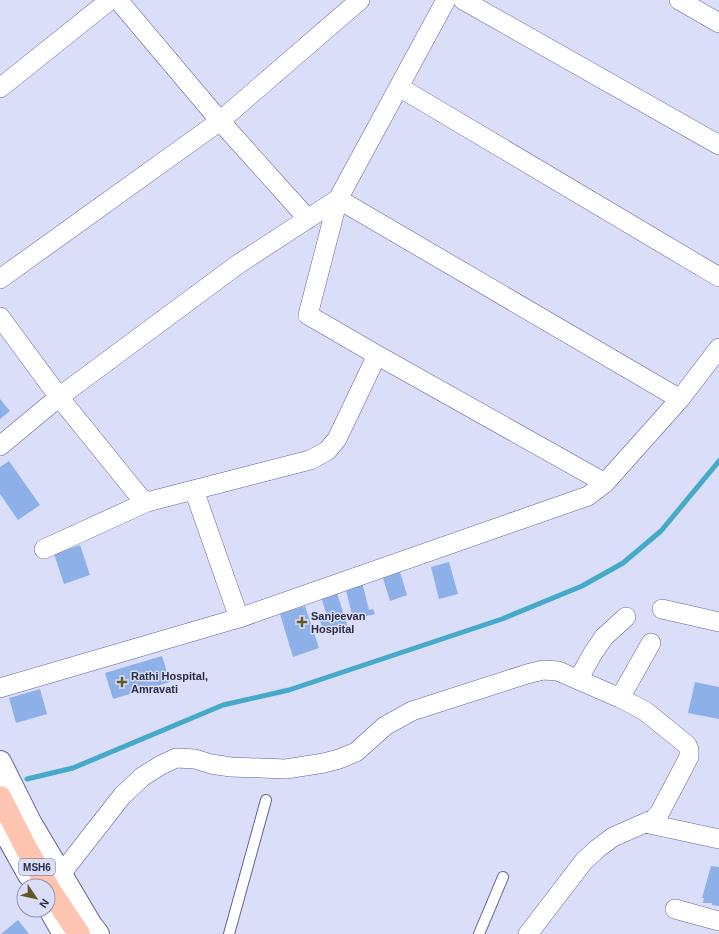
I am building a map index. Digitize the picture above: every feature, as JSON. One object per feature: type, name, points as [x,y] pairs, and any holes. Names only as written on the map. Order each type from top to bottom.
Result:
[{"type":"main road","name":"MSH6","points":[[0,762],[30,822],[91,925],[98,934]]},
{"type":"main road","name":"MSH6","points":[[0,797],[26,848],[51,892],[79,934]]},
{"type":"main road","name":"MSH6","points":[[0,823],[31,878]]},
{"type":"main road","points":[[55,918],[64,934]]},
{"type":"street","points":[[0,88],[110,0]]},
{"type":"street","points":[[118,0],[220,121],[308,218]]},
{"type":"street","points":[[0,279],[220,121],[360,0]]},
{"type":"street","points":[[446,0],[338,199],[308,315],[376,355],[605,483]]},
{"type":"street","points":[[463,0],[719,145]]},
{"type":"street","points":[[679,0],[719,23]]},
{"type":"street","points":[[399,87],[719,277]]},
{"type":"street","points":[[0,446],[59,397],[237,265],[338,199]]},
{"type":"street","points":[[338,199],[680,399]]},
{"type":"street","points":[[0,317],[59,397],[139,496],[147,502]]},
{"type":"street","points":[[0,688],[239,618],[588,496],[605,483],[680,399],[719,348]]},
{"type":"street","points":[[44,549],[147,502],[310,460],[327,451],[338,439],[376,355]]},
{"type":"street","points":[[194,490],[239,618]]},
{"type":"street","points":[[662,609],[719,622]]},
{"type":"street","points":[[578,680],[604,637],[626,617]]},
{"type":"street","points":[[620,698],[651,643]]},
{"type":"street","points":[[61,874],[122,796],[142,777],[161,765],[176,758],[195,759],[211,764],[231,767],[286,769],[324,763],[356,752],[385,726],[412,711],[470,691],[543,670],[558,671],[620,698],[645,712],[687,745],[689,757],[660,812],[654,819],[613,837],[584,861],[528,934]]},
{"type":"street","points":[[645,823],[719,839]]},
{"type":"street","points":[[675,909],[719,921]]},
{"type":"lane","points":[[229,934],[266,800]]},
{"type":"lane","points":[[479,934],[503,877]]},
{"type":"building","points":[[0,399],[10,411],[0,419]]},
{"type":"building","points":[[9,461],[40,505],[18,520],[0,494],[0,467]]},
{"type":"building","points":[[80,545],[90,575],[64,584],[54,554]]},
{"type":"building","points":[[449,562],[458,594],[439,599],[431,567]]},
{"type":"building","points":[[400,572],[407,595],[390,601],[383,578]]},
{"type":"building","points":[[362,582],[369,610],[373,609],[375,614],[353,619],[345,586]]},
{"type":"building","points":[[337,593],[347,625],[324,632],[319,618],[327,616],[321,597]]},
{"type":"building","points":[[305,606],[319,648],[293,657],[280,614]]},
{"type":"building","points":[[162,656],[170,682],[113,699],[105,673]]},
{"type":"building","points":[[695,682],[719,687],[719,719],[688,713]]},
{"type":"building","points":[[40,689],[47,714],[16,723],[9,698]]},
{"type":"building","points":[[711,866],[719,867],[719,906],[712,905],[712,903],[703,903],[704,898],[702,898]]},
{"type":"building","points":[[18,920],[29,934],[1,934]]},
{"type":"waterway","points":[[27,779],[73,768],[223,705],[289,690],[502,619],[582,586],[623,563],[661,531],[719,461]]},
{"type":"place","name":"Sanjeevan Hospital","points":[[302,622]]},
{"type":"place","name":"Rathi Hospital, Amravati","points":[[122,682]]}]
